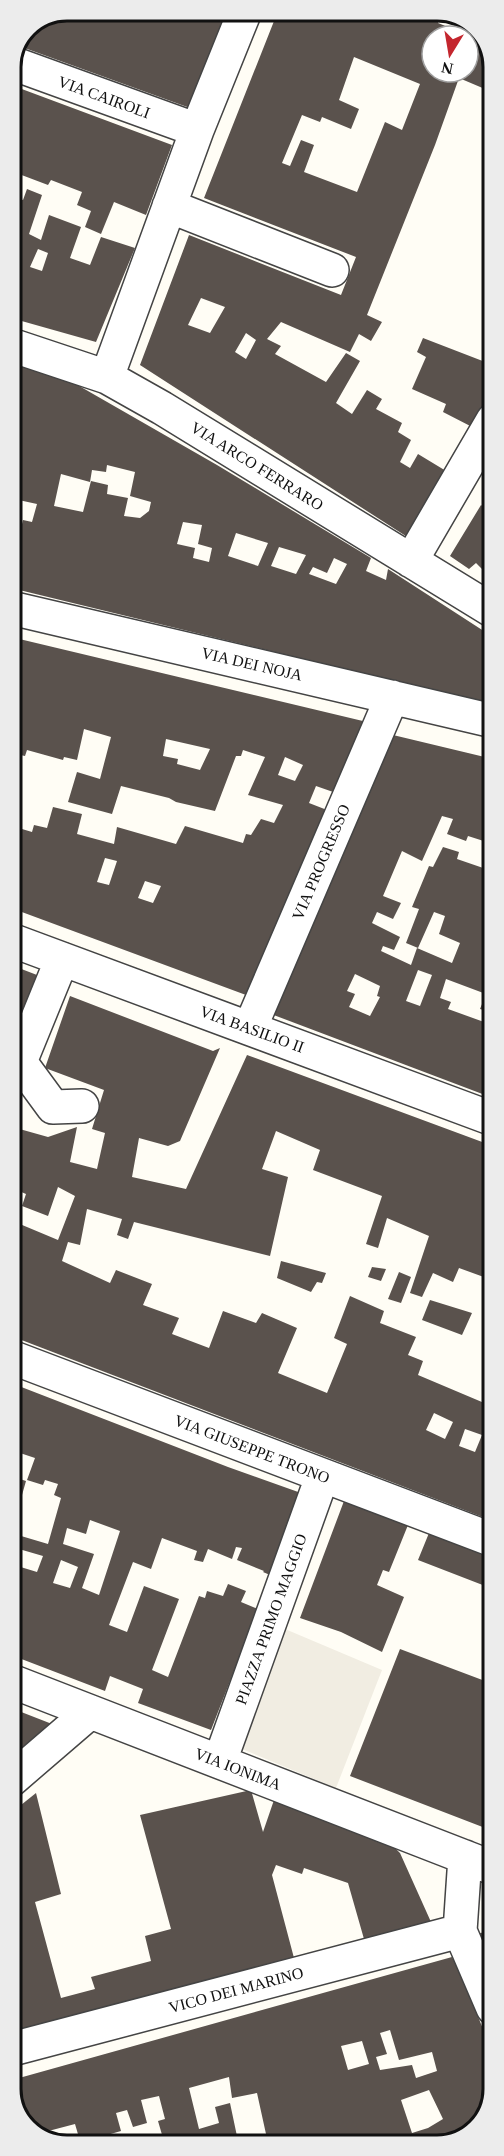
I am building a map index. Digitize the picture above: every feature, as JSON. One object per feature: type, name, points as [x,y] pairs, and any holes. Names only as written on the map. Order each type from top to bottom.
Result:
[{"type":"street","points":[[107,377],[197,130],[241,21]]},
{"type":"street","name":"VIA CAIROLI","points":[[21,66],[197,130]]},
{"type":"street","points":[[170,206],[332,270]]},
{"type":"street","name":"VIA ARCO FERRARO","points":[[21,348],[107,377],[162,408],[411,561],[483,601]]},
{"type":"street","points":[[411,561],[483,437]]},
{"type":"street","name":"VIA DEI NOJA","points":[[21,610],[483,719]]},
{"type":"street","name":"VIA PROGRESSO","points":[[250,1028],[392,697]]},
{"type":"street","name":"VIA BASILIO II","points":[[21,944],[483,1115]]},
{"type":"street","points":[[21,1060],[62,959]]},
{"type":"street","points":[[21,1063],[53,1107],[82,1106]]},
{"type":"street","name":"VIA GIUSEPPE TRONO","points":[[21,1361],[483,1536]]},
{"type":"street","name":"PIAZZA PRIMO MAGGIO","points":[[220,1761],[322,1477]]},
{"type":"street","name":"VIA IONIMA","points":[[21,1685],[479,1863]]},
{"type":"street","points":[[21,1771],[90,1712]]},
{"type":"street","points":[[479,1863],[460,1931],[483,1983]]},
{"type":"street","name":"VICO DEI MARINO","points":[[21,2047],[460,1931]]},
{"type":"shaded area","points":[[285,1629],[382,1670],[336,1788],[242,1749]]},
{"type":"building","points":[[223,21],[190,108],[26,48],[42,29],[58,22]]},
{"type":"building","points":[[274,21],[439,21],[440,24],[420,24],[420,84],[457,84],[367,315],[382,322],[371,341],[359,334],[350,352],[281,322],[267,339],[281,346],[275,354],[326,382],[346,353],[360,361],[336,403],[352,414],[367,390],[382,399],[376,409],[402,423],[398,432],[411,440],[400,462],[410,468],[418,454],[451,474],[412,540],[140,365],[189,235],[341,295],[356,257],[204,198]],"holes":[[[354,57],[420,84],[402,130],[385,122],[357,192],[304,172],[314,145],[301,140],[290,166],[282,163],[302,115],[320,122],[322,117],[351,129],[359,109],[339,100]],[[201,298],[225,307],[210,333],[188,325]],[[246,333],[256,340],[246,359],[235,352]]]},
{"type":"building","points":[[480,50],[483,67],[483,88],[473,84],[480,84]]},
{"type":"building","points":[[21,89],[172,145],[146,215],[114,202],[101,234],[85,227],[91,211],[77,205],[82,192],[51,180],[48,185],[21,175]]},
{"type":"building","points":[[27,189],[42,195],[29,234],[41,240],[49,215],[81,227],[70,258],[90,265],[101,237],[135,248],[96,342],[21,321],[21,199],[23,200]],"holes":[[[38,249],[48,253],[42,271],[30,267]]]},
{"type":"building","points":[[423,338],[483,361],[483,421],[478,430],[443,412],[446,404],[412,389],[426,357],[417,352]]},
{"type":"building","points":[[21,364],[74,383],[217,465],[371,558],[366,571],[386,580],[388,569],[483,631],[483,703],[21,590],[21,528],[23,520],[32,522],[37,504],[21,501]],"holes":[[[107,465],[135,472],[130,496],[151,502],[149,511],[140,518],[124,516],[128,498],[107,494],[108,485],[91,481],[83,512],[54,506],[61,474],[90,482],[92,470],[106,472]],[[183,522],[202,525],[198,544],[212,548],[209,562],[193,558],[195,548],[177,544]],[[236,533],[268,543],[258,566],[228,556]],[[279,547],[306,555],[296,574],[271,566]],[[334,558],[347,564],[336,584],[309,574],[313,567],[327,573]]]},
{"type":"building","points":[[481,505],[483,507],[483,570],[476,563],[469,569],[450,556]]},
{"type":"building","points":[[21,639],[367,722],[336,793],[316,786],[309,803],[327,810],[246,995],[21,912],[21,829],[32,832],[34,825],[47,828],[53,807],[82,814],[77,834],[114,844],[117,827],[176,844],[185,826],[243,843],[246,834],[251,835],[261,819],[274,823],[283,805],[248,795],[265,757],[243,750],[241,756],[236,756],[215,811],[121,786],[112,814],[68,802],[77,772],[100,779],[111,737],[84,729],[77,760],[64,757],[63,760],[27,750],[25,756],[21,755]],"holes":[[[166,739],[210,749],[200,770],[177,764],[178,759],[163,756]],[[285,757],[303,765],[295,781],[278,775]],[[105,858],[117,861],[109,885],[97,882]],[[145,881],[161,886],[153,903],[138,898]]]},
{"type":"building","points":[[393,735],[483,757],[483,841],[468,836],[466,841],[447,834],[453,819],[442,816],[422,861],[402,851],[383,896],[401,903],[393,919],[377,912],[372,923],[400,937],[394,950],[383,946],[381,951],[411,965],[417,948],[452,963],[460,943],[439,934],[445,916],[434,912],[418,948],[406,943],[419,909],[412,907],[429,866],[433,867],[443,847],[459,852],[457,859],[483,868],[483,993],[446,979],[440,998],[451,1002],[448,1009],[483,1022],[483,1094],[271,1014]],"holes":[[[418,970],[432,975],[420,1006],[406,1001]],[[355,974],[380,986],[377,996],[380,997],[370,1016],[349,1007],[355,994],[347,991]]]},
{"type":"building","points":[[21,969],[37,975],[21,1023]]},
{"type":"building","points":[[70,996],[213,1051],[220,1048],[180,1141],[168,1146],[139,1138],[132,1177],[186,1189],[247,1055],[483,1142],[483,1277],[459,1268],[453,1282],[433,1273],[422,1297],[410,1293],[429,1236],[387,1218],[378,1248],[366,1244],[382,1196],[313,1170],[320,1150],[276,1131],[262,1169],[288,1177],[270,1256],[134,1222],[128,1239],[117,1235],[122,1219],[87,1209],[80,1245],[68,1242],[62,1261],[110,1283],[116,1270],[152,1284],[143,1305],[179,1318],[172,1334],[209,1348],[223,1311],[256,1323],[262,1313],[297,1328],[278,1373],[327,1393],[347,1344],[334,1338],[350,1296],[384,1311],[380,1323],[416,1337],[408,1355],[423,1361],[418,1375],[483,1402],[483,1517],[21,1340],[21,1225],[58,1240],[75,1196],[58,1187],[48,1216],[22,1206],[26,1194],[21,1192],[21,1129],[48,1137],[77,1127],[70,1162],[97,1169],[105,1133],[92,1129],[104,1090],[45,1068]],"holes":[[[434,1413],[453,1422],[445,1439],[426,1430]],[[465,1429],[482,1435],[475,1452],[459,1446]]]},
{"type":"building","points":[[281,1261],[326,1273],[322,1283],[317,1282],[311,1292],[277,1278]]},
{"type":"building","points":[[372,1267],[386,1269],[381,1281],[368,1277]]},
{"type":"building","points":[[399,1272],[411,1277],[401,1303],[388,1299]]},
{"type":"building","points":[[430,1300],[472,1313],[462,1335],[422,1320]]},
{"type":"building","points":[[21,1387],[301,1493],[270,1575],[237,1560],[242,1548],[236,1547],[232,1559],[208,1549],[203,1562],[194,1560],[197,1551],[162,1538],[151,1569],[133,1562],[109,1625],[127,1632],[144,1586],[179,1599],[152,1670],[168,1677],[199,1596],[205,1598],[207,1591],[223,1596],[228,1584],[246,1591],[241,1602],[258,1609],[211,1730],[138,1703],[143,1689],[110,1676],[105,1691],[21,1659],[21,1567],[37,1572],[43,1556],[21,1550],[21,1536],[48,1544],[61,1498],[54,1495],[58,1484],[45,1480],[43,1485],[27,1480],[35,1458],[21,1453]],"holes":[[[90,1520],[120,1531],[99,1595],[82,1588],[94,1554],[63,1544],[67,1528],[86,1534]],[[61,1560],[78,1567],[70,1588],[53,1583]]]},
{"type":"building","points":[[21,1479],[26,1481],[21,1498]]},
{"type":"building","points":[[344,1501],[408,1525],[389,1572],[383,1570],[377,1585],[404,1597],[382,1652],[341,1632],[300,1618]]},
{"type":"building","points":[[429,1533],[483,1554],[483,1585],[418,1560]]},
{"type":"building","points":[[400,1649],[483,1680],[483,1827],[350,1776]]},
{"type":"building","points":[[21,1712],[52,1724],[21,1750]]},
{"type":"building","points":[[251,1790],[263,1832],[274,1800],[394,1847],[400,1853],[431,1922],[364,1939],[348,1883],[304,1868],[302,1874],[276,1865],[272,1875],[294,1958],[21,2034],[21,1805],[36,1793],[61,1894],[35,1902],[61,1998],[95,1989],[91,1977],[151,1961],[145,1936],[171,1929],[140,1815]]},
{"type":"building","points":[[483,1932],[483,1947],[477,1934]]},
{"type":"building","points":[[452,1957],[483,2029],[481,2104],[472,2119],[465,2125],[446,2134],[262,2135],[266,2134],[257,2093],[232,2098],[229,2077],[189,2088],[199,2129],[219,2123],[215,2107],[230,2103],[237,2135],[162,2135],[158,2121],[165,2119],[159,2096],[141,2100],[147,2123],[133,2127],[127,2110],[116,2113],[121,2131],[107,2135],[78,2135],[75,2124],[49,2131],[37,2124],[27,2112],[22,2098],[21,2077]],"holes":[[[390,2030],[399,2060],[432,2052],[437,2071],[416,2078],[412,2065],[380,2070],[376,2057],[387,2054],[380,2033]],[[362,2041],[369,2064],[348,2070],[341,2046]],[[429,2090],[443,2119],[428,2128],[412,2133],[401,2100]]]}]
